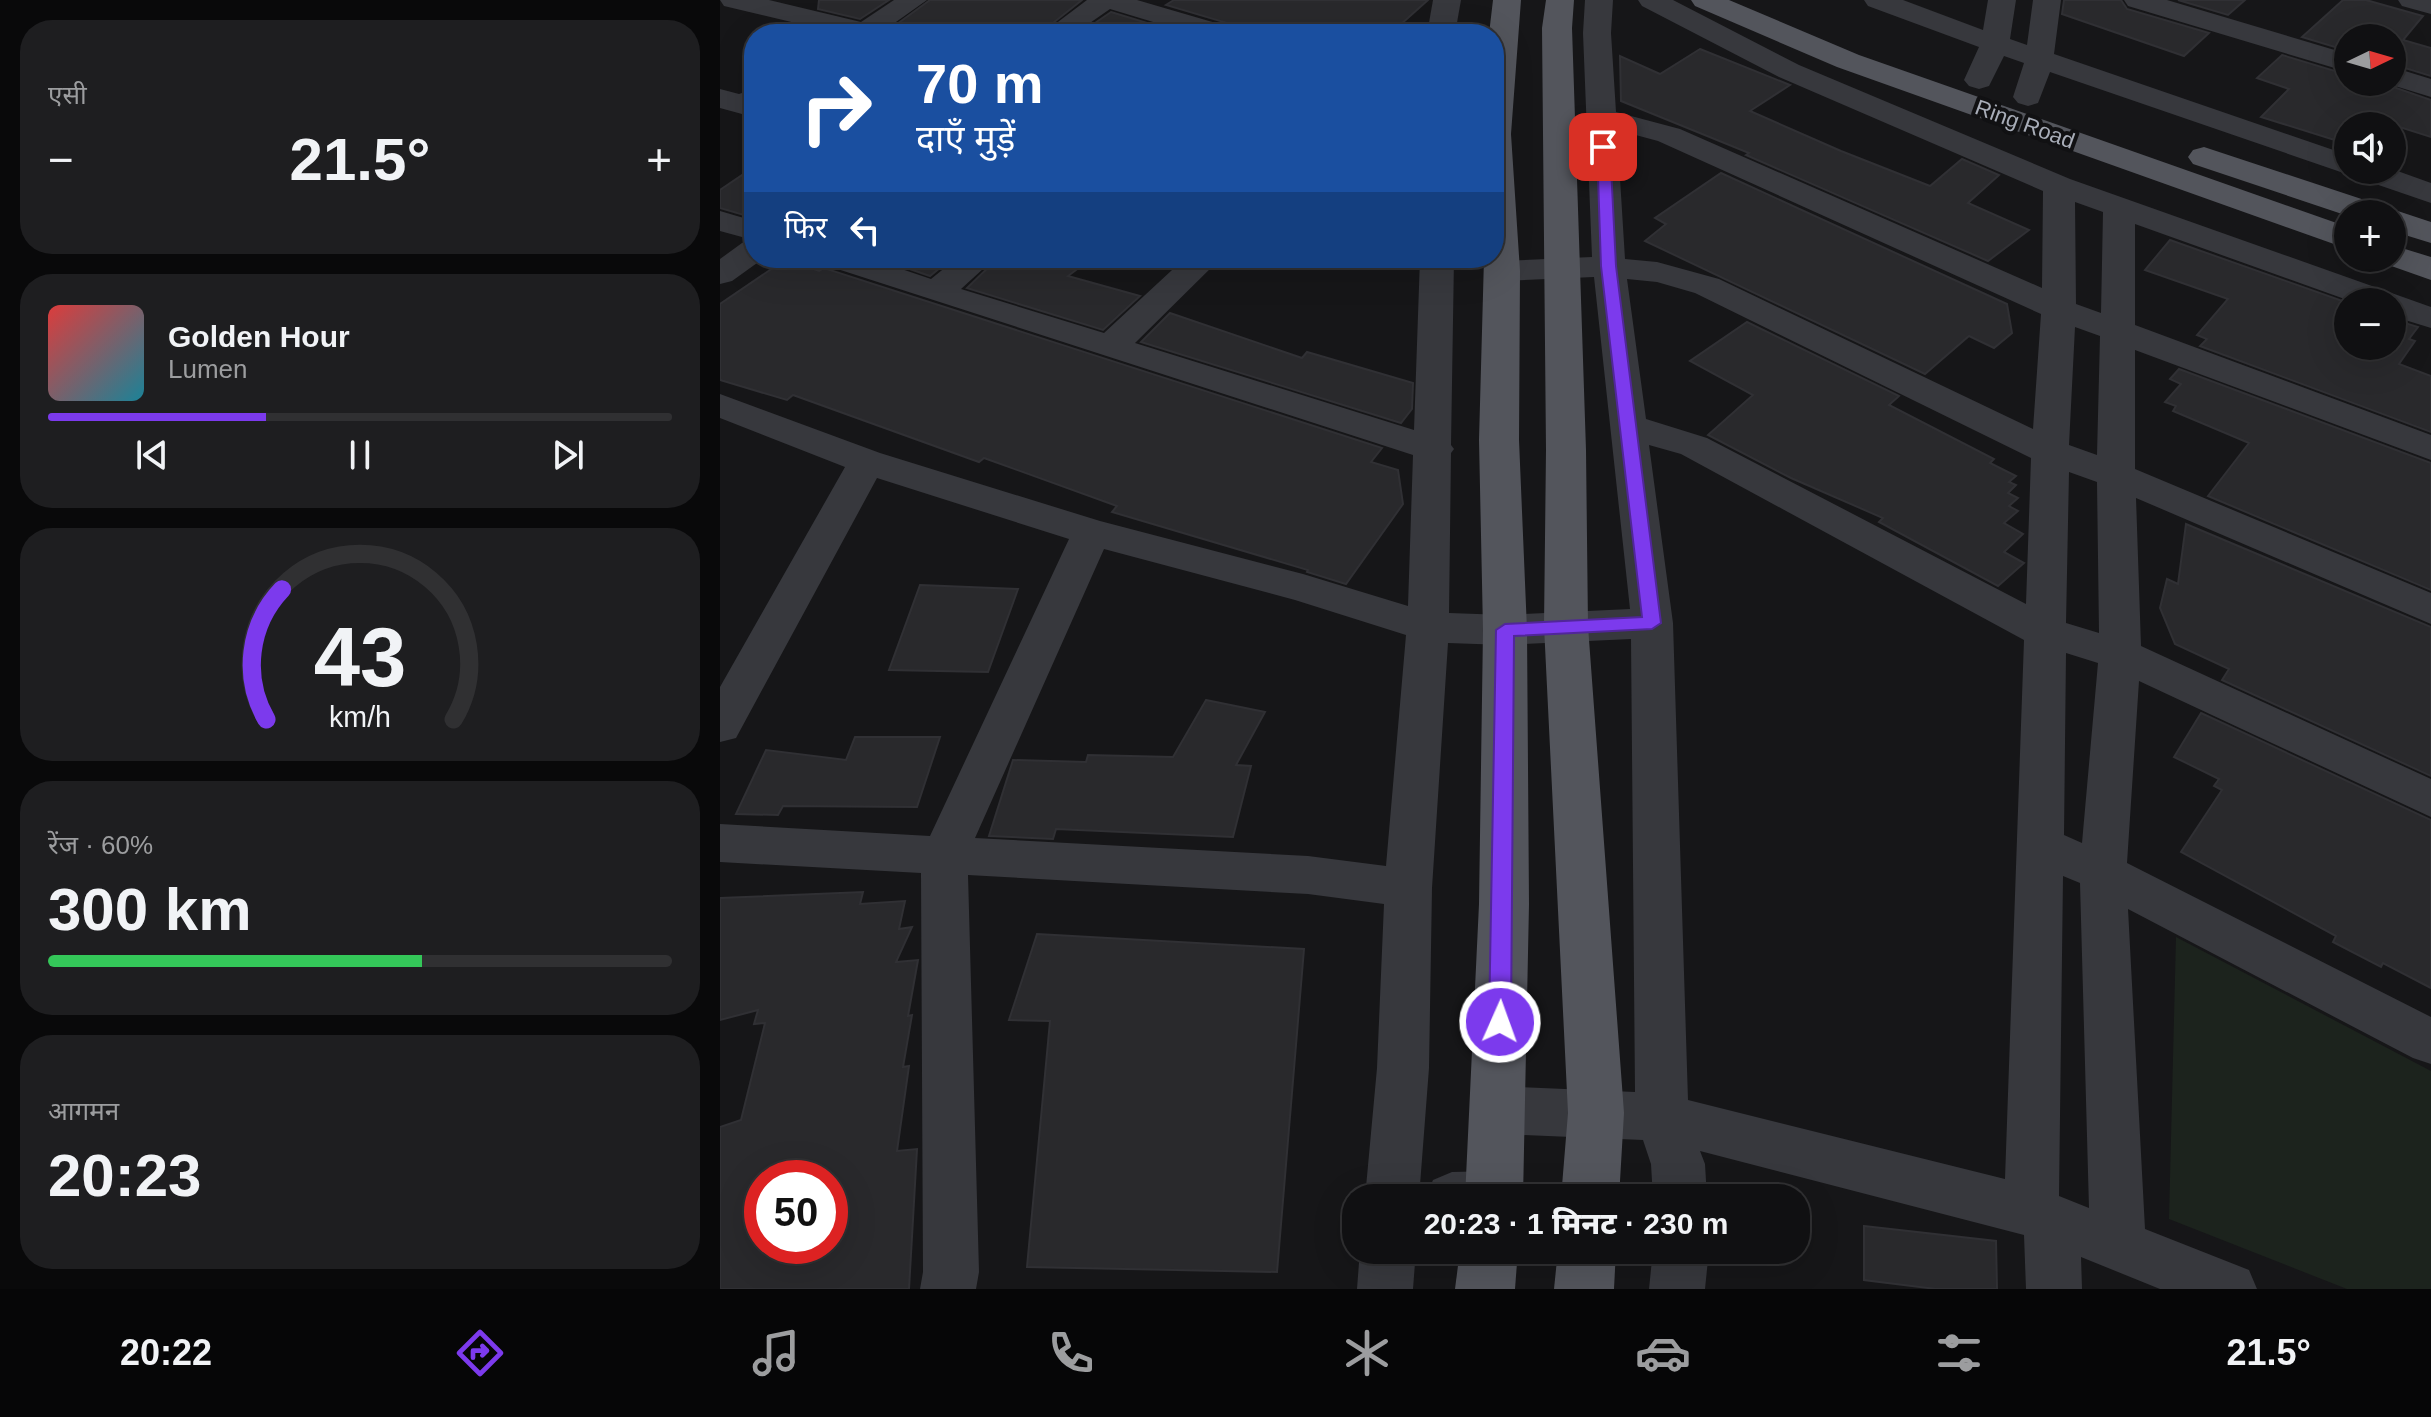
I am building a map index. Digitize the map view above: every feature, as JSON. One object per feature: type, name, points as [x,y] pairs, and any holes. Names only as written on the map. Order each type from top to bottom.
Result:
[{"type":"main road","points":[[1504,34],[1507,0]]},
{"type":"main road","points":[[1560,0],[1557,28],[1566,626],[1596,1113],[1591,1184]]},
{"type":"main road","name":"Ring Road","points":[[1705,0],[1848,61],[2334,234]]},
{"type":"main road","name":"Ring Road","points":[[1810,13],[1865,39],[1979,80],[2334,200]]},
{"type":"main road","points":[[2406,225],[2431,233]]},
{"type":"main road","points":[[2406,260],[2431,269]]},
{"type":"main road","points":[[1486,1184],[1498,1110],[1504,904],[1505,630],[1499,440],[1502,268]]},
{"type":"main road","points":[[1484,1264],[1485,1289]]},
{"type":"main road","points":[[1584,1289],[1586,1264]]},
{"type":"street","points":[[734,0],[830,24]]},
{"type":"street","points":[[875,24],[913,0]]},
{"type":"street","points":[[1071,24],[1106,0],[1189,24]]},
{"type":"street","points":[[1443,24],[1447,0]]},
{"type":"street","points":[[1599,0],[1597,33],[1609,266],[1652,623],[1662,1117],[1678,1164],[1679,1184]]},
{"type":"street","points":[[1652,0],[1789,71],[2059,186],[2346,288]]},
{"type":"street","points":[[1878,0],[2334,160]]},
{"type":"street","points":[[1979,80],[1995,43],[2002,0]]},
{"type":"street","points":[[2028,97],[2039,59],[2047,0]]},
{"type":"street","points":[[2138,0],[2334,59]]},
{"type":"street","points":[[2412,0],[2431,6]]},
{"type":"street","points":[[2406,80],[2431,88]]},
{"type":"street","points":[[1602,117],[1669,135],[2059,309],[2431,448]]},
{"type":"street","points":[[2404,184],[2431,193]]},
{"type":"street","points":[[2054,1289],[2041,1215],[2041,845],[2050,452],[2059,309],[2059,186]]},
{"type":"street","points":[[2118,1245],[2103,873],[2120,654],[2116,475],[2119,207]]},
{"type":"street","points":[[720,221],[744,228]]},
{"type":"street","points":[[720,274],[744,257]]},
{"type":"street","points":[[1502,271],[1609,266],[1678,275],[1707,286],[2050,452],[2116,475],[2431,609]]},
{"type":"street","points":[[866,268],[1435,449]]},
{"type":"street","points":[[936,292],[966,268]]},
{"type":"street","points":[[1110,347],[1193,268]]},
{"type":"street","points":[[1393,1184],[1403,1068],[1408,888],[1428,627],[1435,449],[1437,268]]},
{"type":"street","points":[[2406,310],[2431,318]]},
{"type":"street","points":[[720,405],[867,462],[1092,532],[1303,588],[1428,627],[1505,630],[1652,623]]},
{"type":"street","points":[[1626,425],[1694,446],[2044,632],[2120,654],[2431,799]]},
{"type":"street","points":[[720,726],[867,462]]},
{"type":"street","points":[[948,1289],[951,1272],[944,855],[1092,532]]},
{"type":"street","points":[[720,843],[1308,875],[1408,888]]},
{"type":"street","points":[[2041,845],[2103,873],[2431,1042]]},
{"type":"street","points":[[1498,1110],[1662,1117],[2041,1215],[2229,1289]]},
{"type":"street","points":[[1385,1289],[1387,1264]]},
{"type":"street","points":[[1677,1289],[1680,1264]]},
{"type":"shaded area","points":[[2176,937],[2431,1071],[2431,1289],[2347,1289],[2169,1219]]},
{"type":"building","points":[[819,0],[889,0],[860,19],[818,9]]},
{"type":"building","points":[[930,0],[1082,0],[1052,24],[897,24]]},
{"type":"building","points":[[1174,0],[1428,0],[1401,24],[1231,24],[1166,5]]},
{"type":"building","points":[[2064,0],[2121,0],[2127,9],[2209,33],[2184,56],[2062,14]]},
{"type":"building","points":[[2178,0],[2245,0],[2228,15]]},
{"type":"building","points":[[2343,0],[2366,0],[2423,16],[2406,36],[2406,24],[2334,24],[2334,47],[2302,37]]},
{"type":"building","points":[[1111,12],[1150,24],[1094,24]]},
{"type":"building","points":[[2406,41],[2431,48],[2431,76],[2406,68]]},
{"type":"building","points":[[1700,49],[1790,85],[1750,111],[1841,151],[1930,186],[1962,159],[1999,175],[1968,203],[2029,230],[1988,261],[1746,155],[1749,153],[1621,101],[1620,56],[1660,74]]},
{"type":"building","points":[[2282,55],[2334,71],[2334,96],[2406,96],[2406,91],[2431,100],[2431,137],[2406,129],[2406,112],[2334,112],[2334,140],[2261,117],[2289,89],[2257,78]]},
{"type":"building","points":[[1721,173],[2007,304],[2012,333],[1994,348],[1969,336],[1925,374],[1645,241],[1666,224],[1655,218]]},
{"type":"building","points":[[744,174],[744,215],[720,208],[720,190]]},
{"type":"building","points":[[2170,240],[2334,298],[2334,360],[2402,360],[2399,364],[2431,376],[2431,432],[2200,346],[2207,339],[2197,335],[2228,299],[2145,270]]},
{"type":"building","points":[[773,268],[811,268],[819,271],[824,268],[1382,448],[1371,462],[1398,470],[1403,504],[1346,584],[1112,512],[1117,506],[984,458],[979,462],[793,395],[787,400],[720,380],[720,304]]},
{"type":"building","points":[[907,268],[940,268],[930,276]]},
{"type":"building","points":[[988,268],[1079,268],[1068,276],[1140,296],[1103,330],[967,288]]},
{"type":"building","points":[[1170,313],[1302,358],[1307,352],[1413,383],[1412,409],[1401,423],[1141,342]]},
{"type":"building","points":[[1747,322],[1899,396],[1889,405],[1994,459],[1990,463],[2016,476],[2009,482],[2016,485],[2008,493],[2018,498],[2009,506],[2018,511],[2004,523],[2023,534],[2004,552],[2024,563],[1998,586],[1879,522],[1883,518],[1791,478],[1708,435],[1753,395],[1690,361]]},
{"type":"building","points":[[2406,323],[2418,327],[2409,339],[2415,341],[2406,354]]},
{"type":"building","points":[[2179,369],[2431,463],[2431,590],[2208,496],[2249,443],[2173,411],[2176,406],[2165,402],[2181,384],[2170,379]]},
{"type":"building","points":[[2186,524],[2431,627],[2431,776],[2222,680],[2229,669],[2175,644],[2160,608],[2167,579],[2178,584]]},
{"type":"building","points":[[920,585],[1018,589],[988,672],[889,670]]},
{"type":"building","points":[[1206,700],[1265,712],[1236,765],[1251,766],[1233,837],[1056,829],[1053,839],[989,836],[1013,760],[1086,762],[1088,755],[1173,757]]},
{"type":"building","points":[[2201,713],[2431,820],[2431,988],[2333,942],[2336,936],[2181,852],[2222,790],[2214,786],[2219,779],[2174,757]]},
{"type":"building","points":[[855,737],[940,737],[917,807],[783,806],[778,815],[736,814],[766,750],[846,760]]},
{"type":"building","points":[[863,892],[860,904],[905,901],[899,929],[912,927],[896,962],[918,960],[908,1016],[912,1015],[903,1067],[909,1066],[897,1151],[917,1149],[909,1289],[720,1289],[720,1127],[741,1120],[765,1023],[754,1024],[758,1010],[720,1020],[720,898]]},
{"type":"building","points":[[1037,934],[1304,949],[1277,1272],[1027,1267],[1050,1021],[1009,1020]]},
{"type":"building","points":[[1864,1226],[1996,1241],[1997,1289],[1936,1289],[1864,1280]]},
{"type":"route","points":[[1500,1022],[1504,904],[1505,630],[1652,623],[1609,266],[1603,147]]}]
